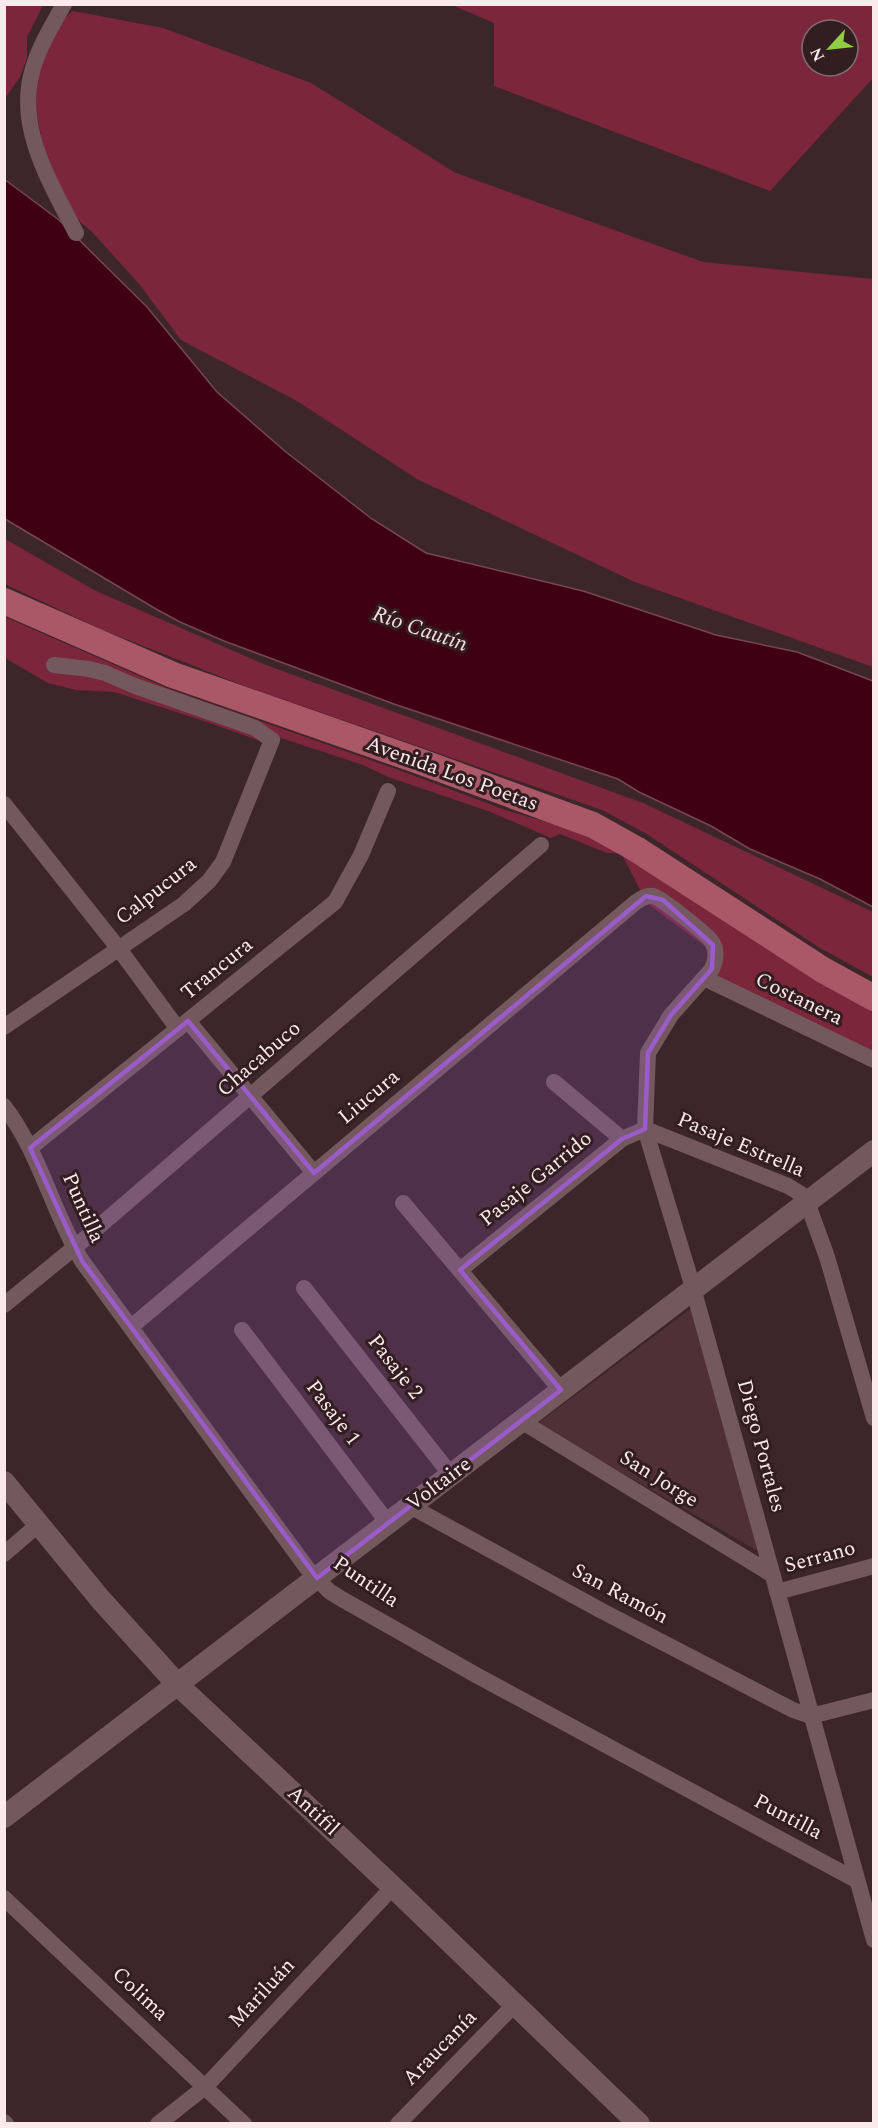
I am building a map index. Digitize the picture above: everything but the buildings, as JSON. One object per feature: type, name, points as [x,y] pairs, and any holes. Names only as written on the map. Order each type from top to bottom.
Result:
[{"type":"main road","name":"Avenida Los Poetas","points":[[4,601],[173,675],[417,760],[593,825],[636,849],[824,970],[873,998]]},
{"type":"street","points":[[64,4],[41,47],[31,72],[27,109],[37,153],[76,233]]},
{"type":"street","name":"Calpucura","points":[[4,1027],[191,899],[216,872],[228,852],[272,740],[255,728],[105,674],[89,669],[54,665]]},
{"type":"street","name":"Trancura","points":[[30,1148],[335,902],[361,855],[388,791]]},
{"type":"street","points":[[4,804],[119,949],[183,1025],[251,1096],[314,1173]]},
{"type":"street","name":"Chacabuco","points":[[4,1305],[74,1248],[541,845]]},
{"type":"street","name":"Diego Portales","points":[[636,902],[646,896],[658,897],[707,936],[716,956],[712,969],[671,1015],[648,1053],[645,1129],[694,1290],[873,1940]]},
{"type":"street","name":"Liucura","points":[[131,1327],[636,902]]},
{"type":"street","name":"Costanera","points":[[704,978],[873,1060]]},
{"type":"street","points":[[554,1082],[622,1139]]},
{"type":"street","name":"Puntilla","points":[[4,1106],[30,1148],[74,1248],[317,1578],[340,1598],[476,1675],[856,1880]]},
{"type":"street","name":"Pasaje Garrido","points":[[459,1270],[622,1139],[645,1129]]},
{"type":"street","name":"Pasaje Estrella","points":[[645,1129],[788,1186],[796,1190],[807,1202],[827,1257],[873,1418]]},
{"type":"street","name":"Voltaire","points":[[4,1817],[873,1151]]},
{"type":"street","points":[[403,1203],[561,1390]]},
{"type":"street","name":"Pasaje 2","points":[[304,1288],[451,1475]]},
{"type":"street","name":"Pasaje 1","points":[[242,1330],[388,1523]]},
{"type":"street","name":"San Jorge","points":[[521,1421],[773,1575]]},
{"type":"street","name":"Antifil","points":[[4,1482],[101,1600],[178,1684],[639,2124]]},
{"type":"street","name":"San Ramón","points":[[411,1506],[602,1611],[760,1694],[811,1716]]},
{"type":"street","points":[[4,1554],[39,1524]]},
{"type":"street","name":"Serrano","points":[[777,1592],[873,1566]]},
{"type":"street","points":[[811,1716],[873,1700]]},
{"type":"street","name":"Mariluán","points":[[158,2124],[205,2086],[393,1887]]},
{"type":"street","name":"Colima","points":[[4,1898],[244,2124]]},
{"type":"street","name":"Araucanía","points":[[398,2124],[515,2004]]},
{"type":"highlighted area","points":[[646,896],[663,900],[713,945],[712,969],[671,1015],[648,1053],[645,1129],[622,1139],[460,1270],[561,1390],[317,1578],[82,1261],[30,1148],[188,1021],[314,1173]]},
{"type":"shaded area","points":[[5,4],[43,5],[27,37],[27,58],[20,77],[5,98]]},
{"type":"shaded area","points":[[452,5],[873,5],[873,78],[770,191],[494,86],[494,23]]},
{"type":"shaded area","points":[[73,11],[163,28],[311,83],[456,173],[703,262],[873,279],[873,667],[635,582],[417,479],[297,401],[181,340],[140,285],[94,234],[54,198],[35,106],[38,39]]},
{"type":"shaded area","points":[[5,539],[96,591],[266,665],[643,803],[873,912],[873,977],[820,948],[645,833],[602,810],[242,685],[103,630],[5,584]]},
{"type":"shaded area","points":[[5,617],[167,688],[508,811],[561,826],[618,847],[678,889],[810,974],[873,1011],[873,1052],[706,974],[718,956],[647,903],[621,853],[607,853],[560,834],[551,838],[488,811],[388,777],[363,765],[266,733],[263,742],[114,692],[76,690],[48,683],[5,658]]},
{"type":"shaded area","points":[[692,1308],[758,1551],[537,1424]]},
{"type":"water","name":"Río Cautín","points":[[4,179],[59,220],[147,307],[217,392],[286,452],[372,519],[426,553],[583,591],[716,635],[797,652],[873,681],[873,907],[820,879],[750,849],[711,826],[639,792],[618,779],[394,704],[224,641],[180,622],[5,519]]}]
